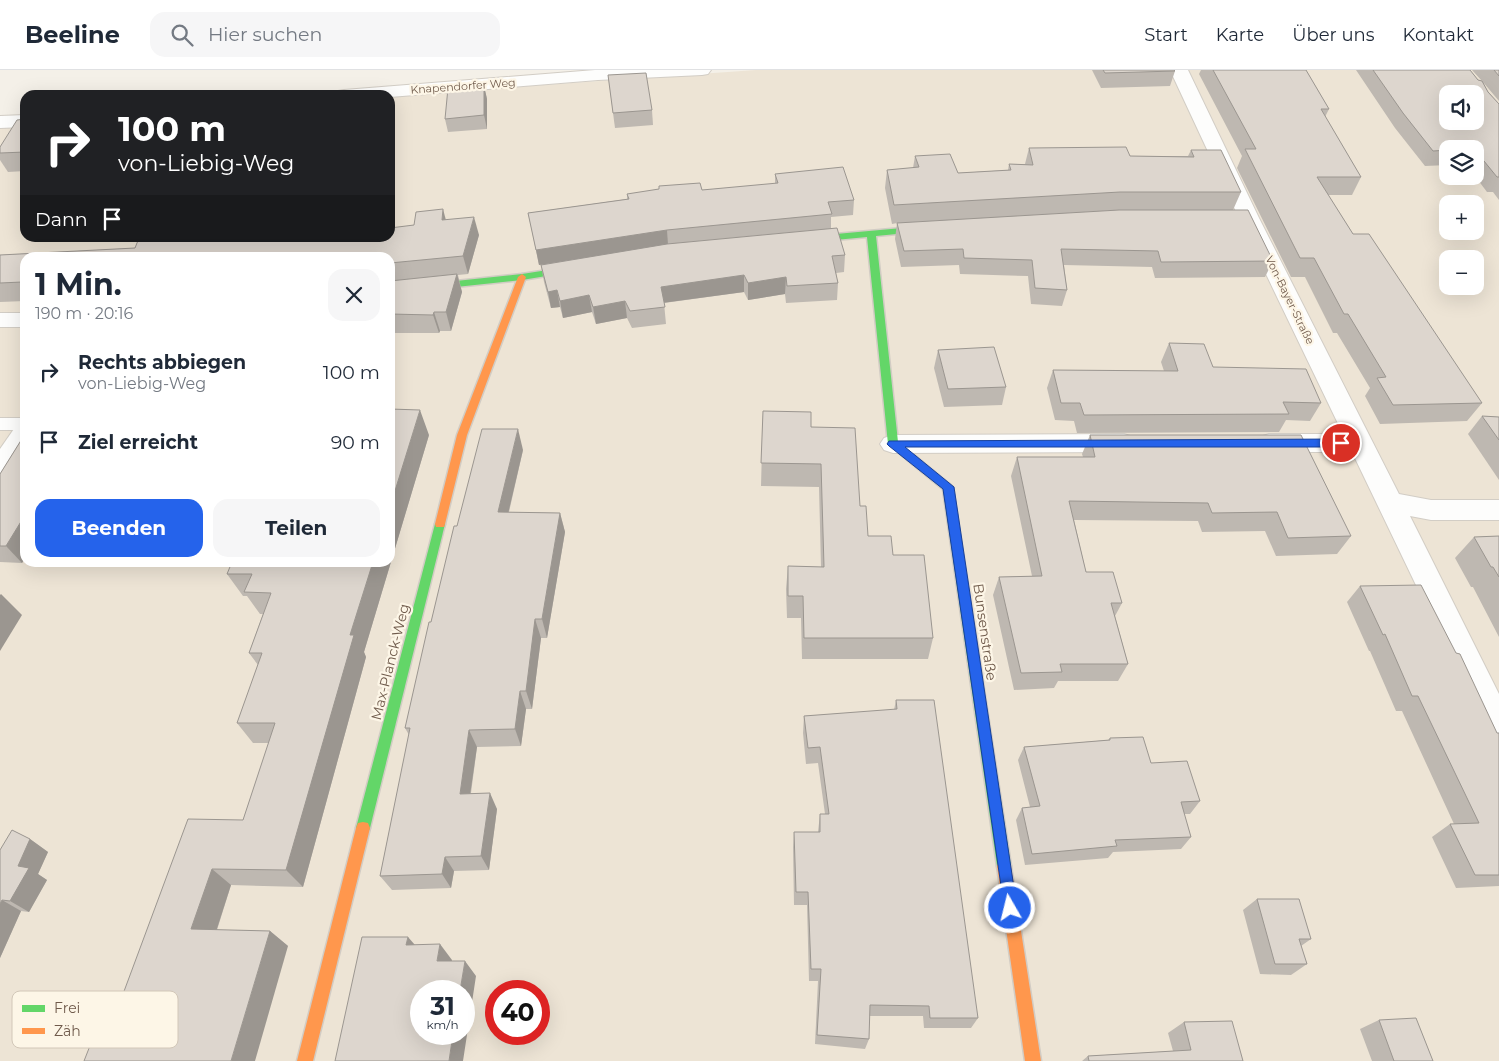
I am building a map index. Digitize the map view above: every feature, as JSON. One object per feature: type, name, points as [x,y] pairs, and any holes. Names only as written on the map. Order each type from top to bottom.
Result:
[{"type":"street","name":"Knapendorfer Weg","points":[[395,91],[702,70]]},
{"type":"street","name":"Von-Bayer-Straße","points":[[1179,70],[1245,218],[1360,443],[1499,725]]},
{"type":"street","points":[[0,122],[20,121]]},
{"type":"street","points":[[794,241],[949,227]]},
{"type":"street","points":[[871,233],[893,444],[1151,444]]},
{"type":"street","points":[[395,290],[522,277],[590,266]]},
{"type":"street","name":"Max-Planck-Weg","points":[[305,1061],[462,435],[522,277]]},
{"type":"street","points":[[0,320],[20,320]]},
{"type":"street","points":[[0,468],[20,439]]},
{"type":"street","points":[[1251,443],[1360,443]]},
{"type":"street","name":"Bunsenstraße","points":[[893,444],[948,487],[1033,1061]]},
{"type":"street","points":[[1390,503],[1431,510],[1499,510]]},
{"type":"lane","points":[[0,424],[20,424]]},
{"type":"shaded area","points":[[756,70],[1499,70],[1499,1061],[0,1061],[0,122],[20,121],[20,242],[395,242],[395,96]]},
{"type":"building","points":[[1103,70],[1174,70],[1175,71],[1105,73]]},
{"type":"building","points":[[1213,70],[1306,70],[1329,109],[1321,109],[1361,177],[1317,177],[1353,234],[1369,234],[1482,403],[1393,405],[1377,378],[1386,377],[1348,314],[1344,314],[1314,258],[1300,258],[1245,149],[1256,149]]},
{"type":"building","points":[[1373,70],[1470,70],[1478,80],[1482,81],[1488,92],[1499,104],[1499,177],[1484,161],[1484,140],[1439,140],[1439,151],[1433,151]]},
{"type":"building","points":[[646,73],[652,110],[613,113],[608,75]]},
{"type":"building","points":[[484,86],[484,115],[445,119],[448,88]]},
{"type":"building","points":[[17,120],[20,120],[20,152],[0,153],[0,147]]},
{"type":"building","points":[[1126,147],[1130,156],[1194,157],[1191,150],[1221,150],[1241,192],[1120,192],[894,205],[887,170],[919,167],[915,156],[950,154],[958,173],[1011,170],[1009,164],[1033,165],[1029,148]]},
{"type":"building","points":[[843,167],[854,200],[828,202],[832,214],[667,230],[536,250],[528,213],[629,199],[627,194],[659,189],[659,186],[700,183],[702,190],[778,183],[775,174]]},
{"type":"building","points":[[443,209],[442,220],[474,217],[463,256],[395,263],[395,252],[58,252],[135,248],[137,242],[395,242],[395,227],[414,225],[416,212]]},
{"type":"building","points":[[1119,210],[1248,210],[1273,261],[1161,262],[1158,251],[1061,249],[1067,290],[1035,288],[1032,260],[964,258],[963,249],[904,251],[897,223]]},
{"type":"building","points":[[837,228],[845,255],[832,256],[838,283],[787,286],[786,277],[748,283],[744,275],[661,287],[665,307],[630,311],[625,301],[593,307],[589,295],[560,301],[557,290],[548,292],[541,265],[667,244]]},
{"type":"building","points":[[20,254],[20,282],[0,283],[0,255]]},
{"type":"building","points":[[457,274],[446,312],[434,312],[433,315],[395,314],[395,280]]},
{"type":"building","points":[[1169,343],[1204,344],[1213,367],[1306,369],[1321,403],[1283,402],[1289,414],[1084,415],[1080,403],[1061,403],[1053,370],[1178,371]]},
{"type":"building","points":[[994,347],[1006,387],[948,389],[938,350]]},
{"type":"building","points":[[395,409],[420,410],[395,491]]},
{"type":"building","points":[[763,411],[811,412],[811,427],[855,428],[860,506],[866,506],[868,536],[891,536],[893,555],[924,555],[933,638],[804,638],[803,596],[788,596],[788,566],[824,567],[821,464],[761,463]]},
{"type":"building","points":[[1482,416],[1499,417],[1499,440]]},
{"type":"building","points":[[482,429],[518,429],[498,512],[560,513],[542,619],[535,619],[526,691],[520,691],[515,729],[469,730],[460,794],[490,793],[481,856],[445,857],[442,874],[380,876],[410,728],[405,728],[429,622],[431,622],[454,526],[457,526]]},
{"type":"building","points":[[1090,435],[1301,435],[1351,536],[1288,538],[1277,512],[1212,513],[1208,503],[1069,501],[1086,572],[1113,572],[1122,603],[1111,603],[1128,664],[1060,664],[1062,672],[1021,673],[999,577],[1042,576],[1017,457],[1095,457]]},
{"type":"building","points":[[20,442],[20,523],[6,546],[0,546],[0,474]]},
{"type":"building","points":[[1499,536],[1499,577],[1474,537]]},
{"type":"building","points":[[230,567],[371,567],[350,635],[354,635],[286,870],[212,869],[191,929],[270,931],[231,1061],[84,1061],[89,1048],[178,1048],[178,991],[124,991],[188,819],[243,820],[275,723],[237,723],[262,653],[249,653],[271,593],[244,592],[252,574],[227,574]]},
{"type":"building","points":[[1421,585],[1456,653],[1460,654],[1497,733],[1499,733],[1499,875],[1475,875],[1450,824],[1479,823],[1418,696],[1412,696],[1385,634],[1383,635],[1360,586]]},
{"type":"building","points":[[896,700],[934,700],[978,1018],[930,1018],[929,1006],[870,1005],[869,1039],[817,1035],[821,969],[811,969],[808,892],[796,892],[794,832],[820,832],[820,814],[829,814],[820,747],[808,748],[804,716],[897,709]]},
{"type":"building","points":[[1143,737],[1151,763],[1187,761],[1200,801],[1181,802],[1191,837],[1115,840],[1117,846],[1032,854],[1022,808],[1040,806],[1024,747],[1110,740],[1110,738]]},
{"type":"building","points":[[12,830],[30,839],[18,866],[29,868],[10,901],[2,900],[0,904],[0,850]]},
{"type":"building","points":[[1257,899],[1299,899],[1311,939],[1299,939],[1307,964],[1275,964]]},
{"type":"building","points":[[362,937],[408,937],[406,945],[440,944],[437,961],[465,961],[462,980],[410,980],[410,1045],[451,1045],[449,1061],[335,1061]]},
{"type":"building","points":[[1416,1018],[1433,1061],[1394,1061],[1379,1020]]},
{"type":"building","points":[[1232,1021],[1243,1061],[1089,1061],[1088,1056],[1191,1050],[1184,1022]]},
{"type":"traffic: fast","points":[[803,240],[935,228]]},
{"type":"traffic: fast","points":[[871,233],[893,444],[948,487],[1004,866]]},
{"type":"traffic: fast","points":[[395,290],[522,277],[580,268]]},
{"type":"traffic: fast","points":[[363,828],[440,524]]},
{"type":"traffic: slow","points":[[440,524],[462,435],[522,277]]},
{"type":"traffic: slow","points":[[305,1061],[363,828]]},
{"type":"traffic: slow","points":[[1004,866],[1033,1061]]},
{"type":"route","points":[[1010,908],[948,487],[893,444],[1341,443]]}]
